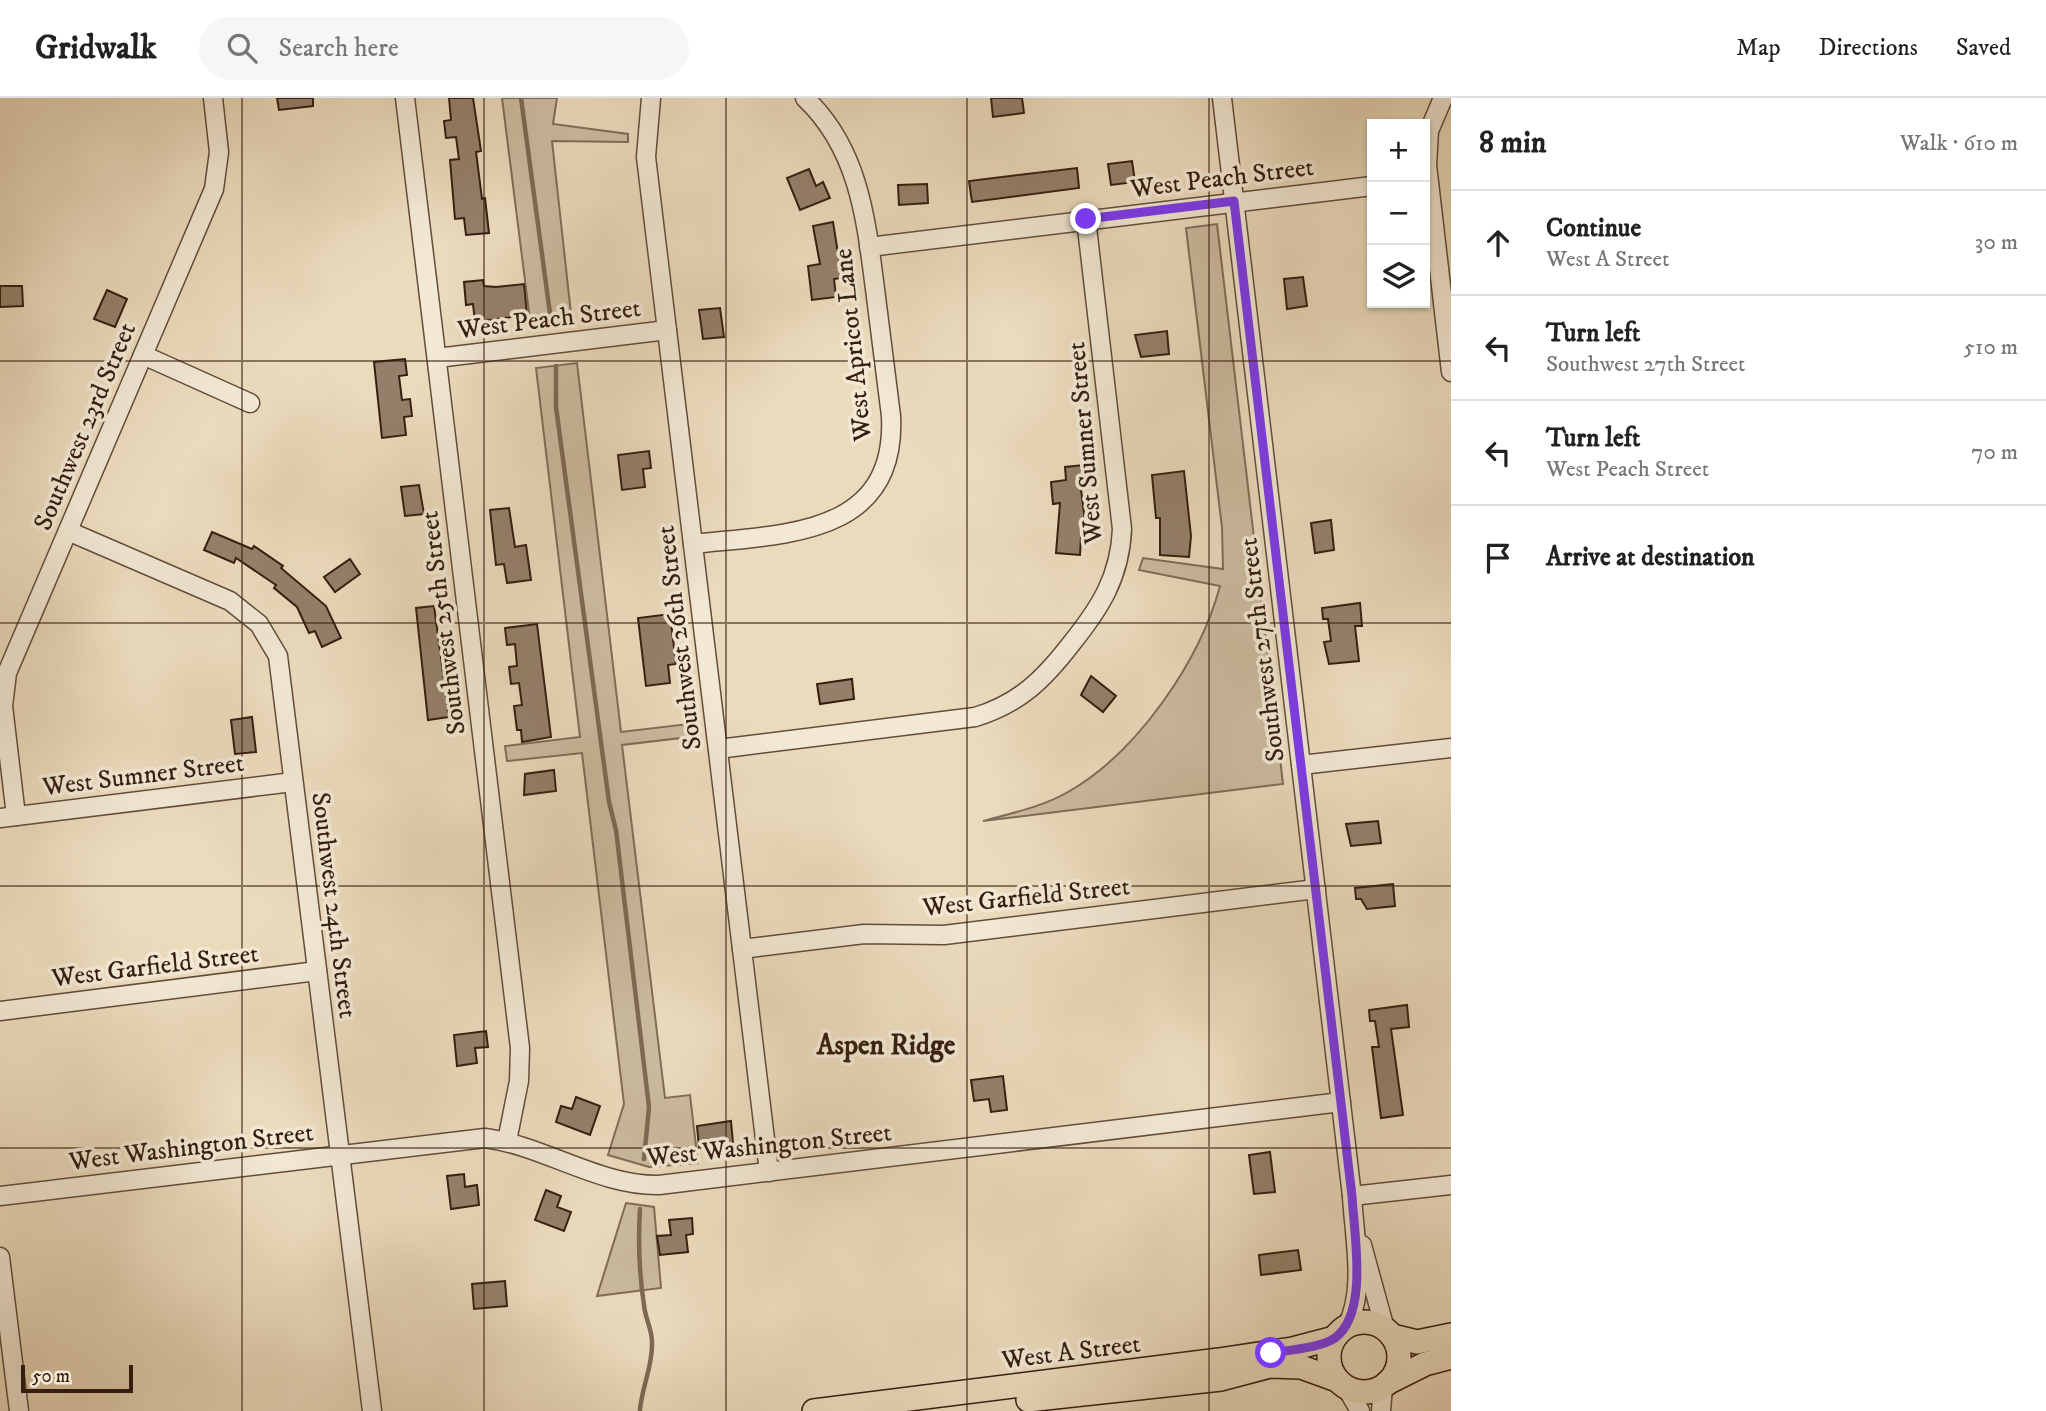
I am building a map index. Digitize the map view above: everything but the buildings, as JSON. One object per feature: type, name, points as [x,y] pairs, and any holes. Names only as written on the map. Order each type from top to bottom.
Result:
[{"type":"main road","points":[[1451,1335],[1418,1342],[1366,1322],[1340,1332],[1329,1359],[1341,1384],[1368,1392],[1425,1364],[1451,1357]]},
{"type":"main road","name":"West A Street","points":[[814,1411],[1232,1359],[1292,1349],[1340,1332]]},
{"type":"main road","points":[[1385,1385],[1394,1375],[1399,1356],[1389,1333]]},
{"type":"main road","name":"West A Street","points":[[937,1411],[1221,1378],[1270,1366],[1301,1367],[1341,1384]]},
{"type":"street","name":"Southwest 23rd Street","points":[[8,818],[3,692],[14,656],[214,189],[219,152],[213,98]]},
{"type":"street","name":"Southwest 25th Street","points":[[405,98],[520,1048],[519,1081],[507,1141]]},
{"type":"street","name":"Southwest 26th Street","points":[[651,98],[646,157],[769,1172]]},
{"type":"street","name":"West Apricot Lane","points":[[693,544],[824,526],[859,504],[878,481],[890,448],[892,431],[869,247],[855,174],[830,126],[805,98]]},
{"type":"street","name":"Southwest 27th Street","points":[[1222,98],[1352,1196],[1356,1293],[1354,1312],[1340,1332]]},
{"type":"street","points":[[1430,131],[1432,119],[1443,98]]},
{"type":"street","points":[[1427,182],[1444,254],[1451,372]]},
{"type":"street","name":"West Peach Street","points":[[869,247],[1367,187]]},
{"type":"street","name":"West Sumner Street","points":[[718,749],[975,717],[992,712],[1013,702],[1045,678],[1094,616],[1115,578],[1122,529],[1086,219]]},
{"type":"street","name":"West Peach Street","points":[[437,358],[667,330]]},
{"type":"street","points":[[143,355],[250,403]]},
{"type":"street","name":"Southwest 24th Street","points":[[68,530],[230,601],[259,624],[274,647],[282,674],[293,782],[372,1411]]},
{"type":"street","points":[[1301,765],[1451,748]]},
{"type":"street","name":"West Sumner Street","points":[[8,818],[293,782]]},
{"type":"street","name":"West Garfield Street","points":[[742,949],[864,934],[944,935],[1316,889]]},
{"type":"street","name":"West Garfield Street","points":[[0,1011],[317,971]]},
{"type":"street","name":"West Washington Street","points":[[0,1196],[462,1139],[507,1141],[612,1178],[650,1185],[1341,1102]]},
{"type":"street","points":[[1352,1196],[1451,1185]]},
{"type":"street","name":"Southwest 27th Street","points":[[1352,1196],[1389,1333]]},
{"type":"street","points":[[0,1257],[19,1411]]},
{"type":"street","points":[[1341,1384],[1360,1411]]},
{"type":"street","points":[[1381,1411],[1385,1385]]},
{"type":"shaded area","points":[[502,98],[557,98],[553,124],[628,134],[628,142],[552,141],[572,323],[531,328]]},
{"type":"shaded area","points":[[1217,224],[1283,784],[983,821],[1048,802],[1094,775],[1118,754],[1141,729],[1181,674],[1211,615],[1220,586],[1139,570],[1143,558],[1223,569],[1222,528],[1186,228]]},
{"type":"shaded area","points":[[577,363],[621,732],[697,723],[698,736],[622,745],[665,1098],[690,1095],[698,1163],[649,1167],[608,1155],[624,1104],[582,753],[507,761],[505,746],[580,737],[536,368]]},
{"type":"shaded area","points":[[626,1203],[654,1207],[661,1288],[597,1296]]},
{"type":"waterway","points":[[521,98],[551,321]]},
{"type":"waterway","points":[[556,366],[556,407],[609,802],[616,830],[649,1107],[644,1159]]},
{"type":"waterway","points":[[640,1209],[641,1281],[652,1342],[640,1410]]},
{"type":"district","name":"Aspen Ridge","points":[[886,1044]]},
{"type":"route","points":[[1086,219],[1234,201],[1352,1196],[1356,1293],[1354,1312],[1347,1326],[1334,1338],[1271,1353]]}]
